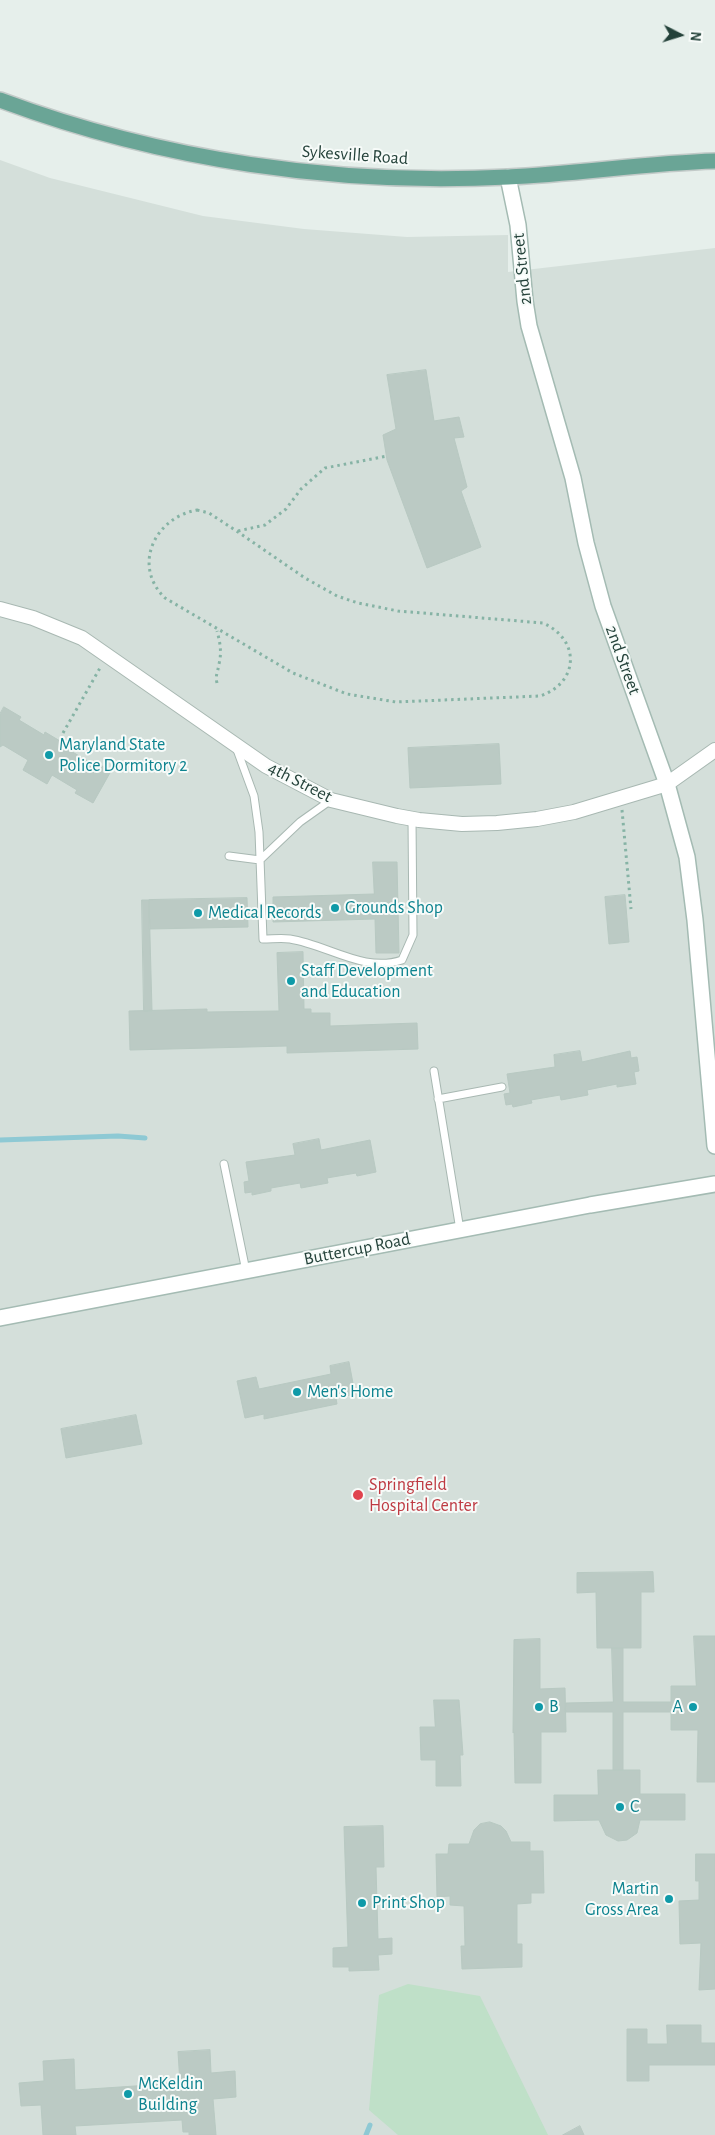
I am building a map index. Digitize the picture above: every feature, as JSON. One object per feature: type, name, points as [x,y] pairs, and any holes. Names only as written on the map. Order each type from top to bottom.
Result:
[{"type":"main road","name":"Sykesville Road","points":[[0,100],[57,121],[197,156],[362,177],[508,177],[668,162],[715,161]]},
{"type":"street","name":"2nd Street","points":[[508,177],[518,225],[529,326],[571,470],[586,543],[603,606],[667,784],[687,857],[695,920],[715,1146]]},
{"type":"street","name":"4th Street","points":[[0,609],[33,618],[82,638],[266,766],[331,800],[412,819],[462,824],[497,823],[574,812],[621,800],[667,784],[715,750]]},
{"type":"street","name":"Buttercup Road","points":[[0,1318],[590,1205],[715,1184]]},
{"type":"lane","points":[[235,744],[254,796],[259,832],[263,939],[290,939],[373,964],[390,964],[402,960],[413,935],[412,819]]},
{"type":"lane","points":[[260,860],[300,822],[331,800]]},
{"type":"lane","points":[[229,856],[260,860]]},
{"type":"lane","points":[[434,1071],[460,1230]]},
{"type":"lane","points":[[438,1099],[502,1087]]},
{"type":"lane","points":[[224,1164],[246,1271]]},
{"type":"path","points":[[238,532],[265,525],[286,509],[301,490],[325,468],[387,456]]},
{"type":"path","points":[[197,510],[209,513],[305,578],[338,596],[358,603],[398,610],[543,624],[562,635],[569,648],[569,667],[566,679],[561,685],[552,692],[540,696],[396,702],[362,697],[325,686],[293,673],[217,630],[165,598],[155,589],[148,569],[149,554],[155,536],[170,523],[191,511],[197,510]]},
{"type":"path","points":[[216,683],[215,674],[219,665],[221,647],[217,630]]},
{"type":"path","points":[[63,733],[108,655]]},
{"type":"path","points":[[621,800],[631,909]]},
{"type":"shaded area","name":"Springfield Hospital Center","points":[[0,160],[50,178],[203,216],[304,229],[407,237],[508,235],[508,272],[715,248],[715,2135],[0,2135]]},
{"type":"green space","points":[[408,1984],[480,1996],[548,2135],[398,2135],[369,2110],[379,1995]]},
{"type":"building","points":[[426,370],[434,421],[459,417],[464,437],[454,438],[467,487],[461,491],[481,547],[427,568],[387,460],[383,435],[396,429],[387,375]]},
{"type":"building","name":"Maryland State Police Dormitory 2","points":[[4,707],[21,717],[19,720],[44,735],[45,732],[70,747],[69,750],[93,764],[95,762],[111,771],[93,803],[75,793],[77,790],[52,775],[47,784],[23,770],[28,760],[3,745],[0,747],[0,714]]},
{"type":"building","points":[[499,744],[501,784],[410,788],[408,748]]},
{"type":"building","name":"Grounds Shop","points":[[373,862],[397,862],[399,953],[376,953],[375,919],[273,922],[273,897],[374,894]]},
{"type":"building","points":[[625,895],[629,942],[609,944],[605,897]]},
{"type":"building","name":"Medical Records","points":[[247,898],[248,927],[149,929],[149,900]]},
{"type":"building","points":[[142,900],[149,900],[152,1011],[144,1011]]},
{"type":"building","name":"Staff Development and Education","points":[[303,952],[304,1009],[311,1009],[311,1013],[330,1013],[330,1026],[417,1023],[418,1049],[287,1053],[287,1046],[130,1050],[129,1011],[207,1009],[207,1012],[279,1011],[277,953]]},
{"type":"building","points":[[580,1051],[582,1062],[630,1051],[631,1058],[637,1057],[639,1071],[634,1072],[636,1084],[617,1087],[617,1084],[587,1090],[588,1095],[561,1100],[560,1095],[531,1100],[532,1103],[513,1107],[512,1104],[506,1105],[504,1094],[510,1093],[507,1074],[555,1067],[554,1055]]},
{"type":"building","points":[[319,1139],[321,1150],[370,1140],[376,1172],[357,1176],[356,1173],[327,1178],[328,1183],[301,1188],[300,1183],[271,1188],[271,1191],[252,1195],[252,1192],[245,1193],[244,1182],[249,1181],[246,1162],[295,1155],[293,1144]]},
{"type":"building","name":"Men's Home","points":[[349,1362],[355,1394],[336,1398],[337,1404],[264,1419],[264,1414],[245,1418],[237,1381],[256,1377],[259,1389],[331,1374],[330,1366]]},
{"type":"building","points":[[136,1415],[142,1444],[66,1458],[61,1429]]},
{"type":"building","points":[[653,1572],[654,1592],[641,1592],[641,1648],[597,1648],[596,1592],[577,1593],[577,1573]]},
{"type":"building","name":"A","points":[[694,1636],[715,1636],[715,1782],[697,1782],[698,1730],[671,1730],[671,1686],[696,1686]]},
{"type":"building","name":"B","points":[[540,1639],[540,1689],[565,1688],[566,1732],[541,1732],[541,1783],[515,1783],[513,1733],[514,1640]]},
{"type":"building","points":[[612,1648],[623,1648],[623,1702],[671,1702],[671,1712],[623,1712],[623,1770],[613,1770],[613,1712],[565,1712],[566,1703],[613,1702]]},
{"type":"building","points":[[434,1700],[459,1700],[463,1755],[460,1755],[461,1786],[436,1786],[436,1760],[421,1760],[420,1727],[435,1727]]},
{"type":"building","name":"C","points":[[598,1770],[640,1770],[640,1794],[685,1794],[685,1820],[640,1820],[637,1833],[627,1840],[618,1841],[606,1835],[599,1820],[554,1821],[554,1795],[598,1795]]},
{"type":"building","points":[[490,1822],[501,1826],[506,1831],[511,1842],[530,1842],[530,1851],[543,1851],[544,1893],[531,1893],[531,1903],[517,1904],[517,1944],[522,1944],[522,1967],[462,1969],[461,1946],[465,1946],[464,1906],[450,1905],[450,1896],[437,1897],[436,1854],[448,1854],[449,1844],[469,1844],[474,1830],[480,1824]]},
{"type":"building","name":"Print Shop","points":[[383,1826],[384,1867],[376,1867],[378,1939],[392,1938],[392,1954],[378,1955],[379,1970],[349,1971],[349,1967],[333,1967],[333,1948],[348,1947],[344,1827]]},
{"type":"building","points":[[696,1854],[715,1854],[715,1989],[699,1990],[701,1943],[680,1944],[679,1901],[699,1900],[699,1881],[696,1881]]},
{"type":"building","points":[[667,2025],[701,2025],[701,2043],[715,2043],[715,2065],[649,2065],[649,2081],[627,2081],[627,2029],[647,2029],[647,2044],[667,2044]]},
{"type":"building","name":"McKeldin Building","points":[[210,2050],[211,2073],[235,2071],[236,2097],[213,2099],[216,2135],[189,2135],[189,2132],[183,2132],[182,2120],[75,2126],[76,2135],[43,2135],[41,2105],[21,2106],[19,2083],[44,2081],[43,2061],[74,2059],[75,2090],[180,2083],[178,2052]]},
{"type":"building","points":[[580,2126],[584,2135],[563,2135]]},
{"type":"waterway","points":[[0,1140],[118,1136],[145,1138]]},
{"type":"waterway","points":[[366,2135],[370,2125]]},
{"type":"place","name":"Maryland State Police Dormitory 2","points":[[49,755]]},
{"type":"place","name":"Grounds Shop","points":[[335,908]]},
{"type":"place","name":"Medical Records","points":[[198,913]]},
{"type":"place","name":"Staff Development and Education","points":[[291,981]]},
{"type":"place","name":"Men's Home","points":[[297,1392]]},
{"type":"place","name":"Springfield Hospital Center","points":[[358,1495]]},
{"type":"place","name":"B","points":[[539,1707]]},
{"type":"place","name":"A","points":[[693,1707]]},
{"type":"place","name":"C","points":[[620,1807]]},
{"type":"place","name":"Martin Gross Area","points":[[669,1899]]},
{"type":"place","name":"Print Shop","points":[[362,1903]]},
{"type":"place","name":"McKeldin Building","points":[[128,2094]]}]
